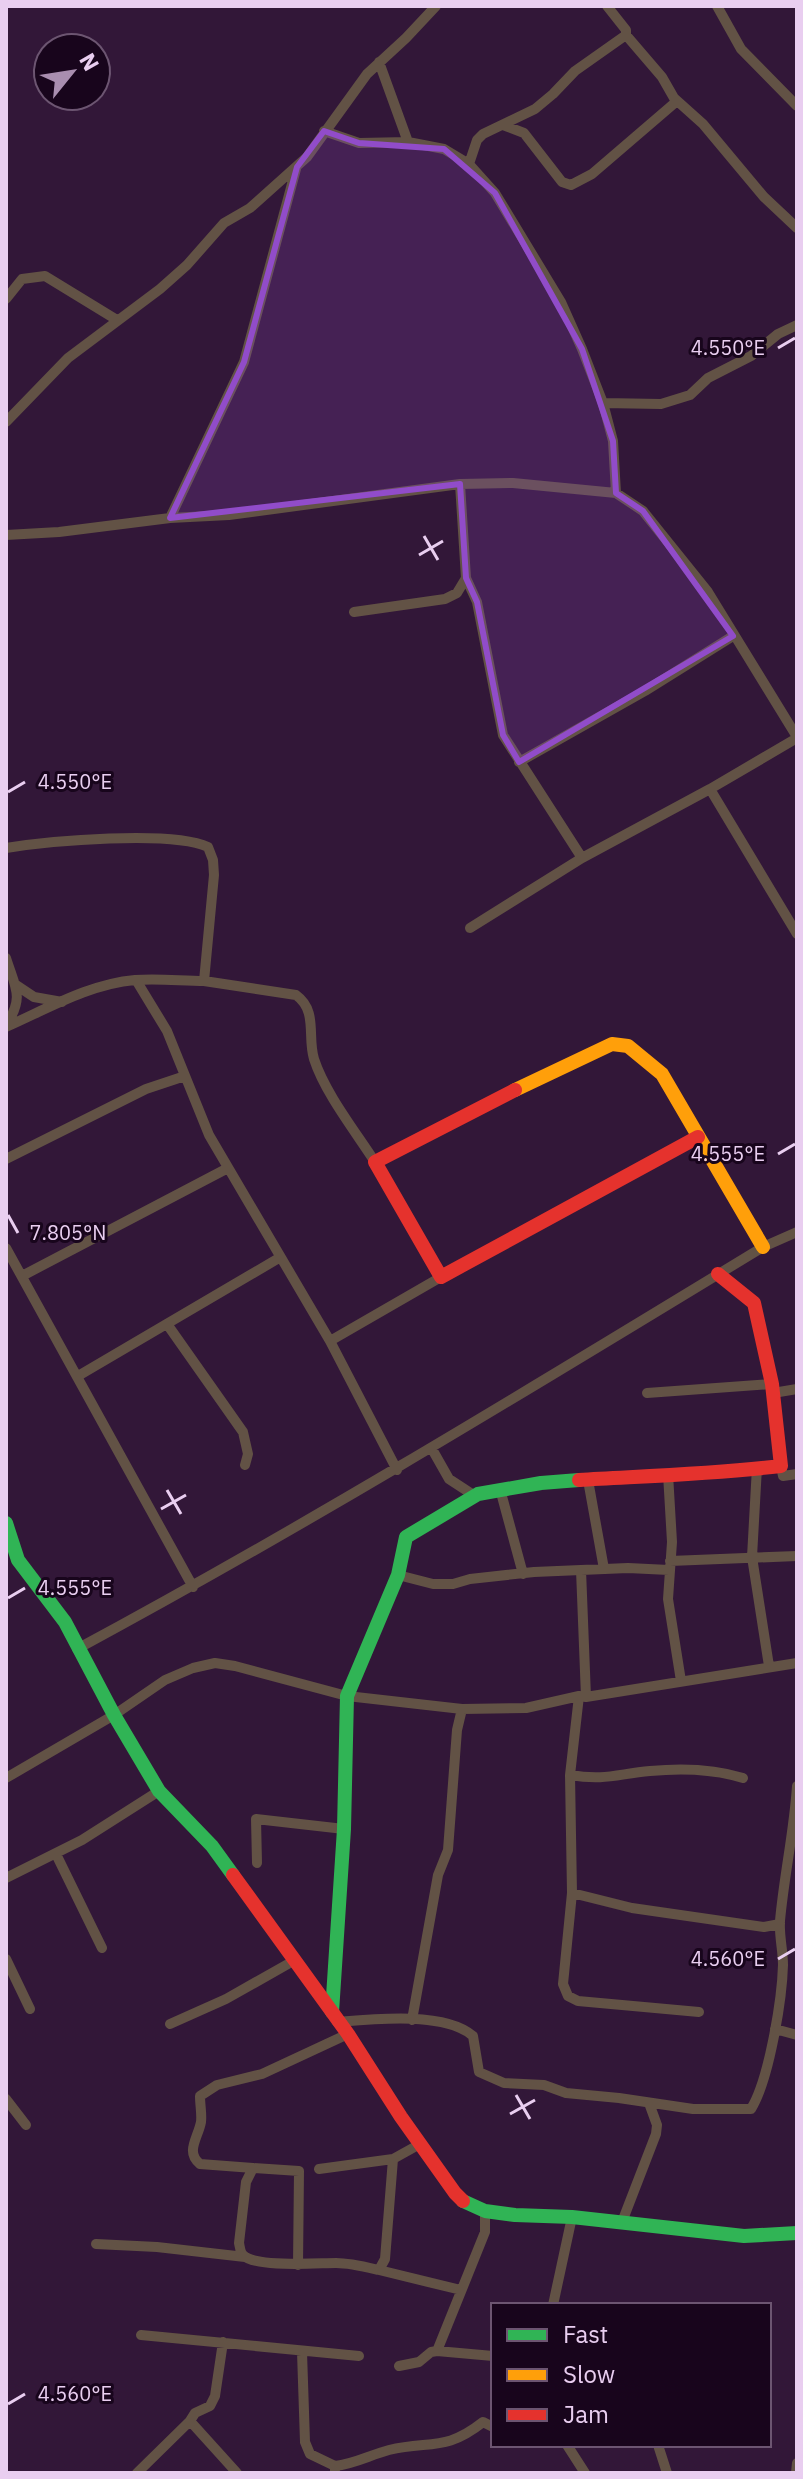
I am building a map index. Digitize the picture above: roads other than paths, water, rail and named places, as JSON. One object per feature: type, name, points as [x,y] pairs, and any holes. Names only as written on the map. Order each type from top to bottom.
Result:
[{"type":"street","points":[[6,422],[68,358],[187,265],[224,223],[250,208],[297,167],[367,74],[436,6]]},
{"type":"street","points":[[607,6],[677,101],[703,124],[764,197],[797,228]]},
{"type":"street","points":[[717,6],[741,49],[797,106]]},
{"type":"street","points":[[469,164],[477,140],[492,128],[535,109],[575,71],[626,35]]},
{"type":"street","points":[[379,62],[408,142]]},
{"type":"street","points":[[503,125],[524,133],[562,182],[571,185],[601,166],[677,101]]},
{"type":"street","points":[[324,131],[359,143],[408,142],[444,149],[469,164],[495,193],[561,302],[603,403],[613,441],[616,493]]},
{"type":"street","points":[[170,518],[244,362],[297,167]]},
{"type":"street","points":[[6,299],[22,279],[45,276],[117,320]]},
{"type":"street","points":[[603,403],[661,404],[690,395],[708,378],[751,356],[778,334],[797,325]]},
{"type":"street","points":[[6,535],[229,515],[460,484],[513,483],[616,493],[643,511],[708,592],[797,737],[710,789],[582,858],[470,928]]},
{"type":"street","points":[[460,484],[466,578],[477,602],[503,735],[582,858]]},
{"type":"street","points":[[354,612],[445,599],[457,593],[466,578]]},
{"type":"street","points":[[519,762],[645,691],[733,636]]},
{"type":"street","points":[[710,789],[797,934]]},
{"type":"street","points":[[6,848],[65,841],[169,839],[208,847],[214,875],[204,981]]},
{"type":"street","points":[[6,958],[16,985],[16,1009],[6,1026]]},
{"type":"street","points":[[136,980],[167,1031],[209,1135],[330,1341],[397,1470]]},
{"type":"street","points":[[6,1026],[90,989],[136,980],[204,981],[296,995],[305,1002],[311,1019],[313,1056],[321,1077],[375,1162],[441,1277]]},
{"type":"street","points":[[16,985],[34,997],[62,1002]]},
{"type":"street","points":[[375,1162],[534,1080],[612,1044],[628,1046],[662,1074],[763,1247]]},
{"type":"street","points":[[6,1159],[146,1089],[185,1076]]},
{"type":"street","points":[[330,1341],[698,1137]]},
{"type":"street","points":[[22,1276],[228,1168]]},
{"type":"street","points":[[77,1649],[193,1587],[397,1470],[763,1247],[797,1232]]},
{"type":"street","points":[[6,1248],[193,1587]]},
{"type":"street","points":[[78,1376],[279,1258]]},
{"type":"street","points":[[718,1274],[754,1303],[772,1388],[783,1476],[797,1474]]},
{"type":"street","points":[[167,1324],[243,1432],[248,1454],[245,1465]]},
{"type":"street","points":[[647,1393],[797,1389]]},
{"type":"street","points":[[432,1449],[449,1479],[475,1496]]},
{"type":"street","points":[[335,2017],[347,1696],[398,1575],[406,1537],[475,1496],[500,1489],[541,1483],[713,1474],[781,1466]]},
{"type":"street","points":[[757,1467],[752,1557],[769,1666]]},
{"type":"street","points":[[668,1474],[668,1599],[681,1681]]},
{"type":"street","points":[[588,1480],[604,1569]]},
{"type":"street","points":[[500,1489],[523,1574]]},
{"type":"street","points":[[6,1523],[12,1563],[65,1622],[77,1649],[159,1791],[212,1846],[348,2034],[420,2144],[465,2202],[485,2211],[744,2236],[797,2233]]},
{"type":"street","points":[[398,1575],[433,1584],[453,1584],[470,1579],[523,1574],[797,1556]]},
{"type":"street","points":[[581,1570],[582,1697],[570,1775],[572,1893],[563,1984],[568,1996],[578,2001],[699,2012]]},
{"type":"street","points":[[6,1778],[114,1715],[165,1680],[215,1663],[347,1696],[462,1709],[526,1708],[797,1663]]},
{"type":"street","points":[[412,2020],[438,1875],[448,1850],[457,1730],[462,1709]]},
{"type":"street","points":[[570,1775],[597,1780],[650,1771],[717,1770],[743,1778]]},
{"type":"street","points":[[335,2017],[387,2017],[450,2023],[473,2036],[479,2072],[504,2083],[544,2085],[566,2093],[693,2109],[751,2109],[775,2029],[783,1963],[780,1924],[797,1786]]},
{"type":"street","points":[[6,1878],[56,1854],[159,1791]]},
{"type":"street","points":[[257,1863],[256,1819],[344,1829]]},
{"type":"street","points":[[56,1854],[102,1948]]},
{"type":"street","points":[[572,1893],[632,1908],[764,1927],[780,1924]]},
{"type":"street","points":[[6,1959],[30,2009]]},
{"type":"street","points":[[170,2024],[226,1999],[295,1960]]},
{"type":"street","points":[[775,2029],[797,2035]]},
{"type":"street","points":[[298,2265],[299,2171],[200,2164],[195,2161],[191,2151],[201,2123],[200,2096],[217,2085],[262,2074],[348,2034]]},
{"type":"street","points":[[6,2099],[26,2125]]},
{"type":"street","points":[[622,2222],[656,2134],[657,2125],[649,2103]]},
{"type":"street","points":[[319,2169],[393,2159],[420,2144]]},
{"type":"street","points":[[379,2270],[385,2259],[393,2159]]},
{"type":"street","points":[[245,2257],[239,2243],[246,2182],[253,2168]]},
{"type":"street","points":[[437,2351],[485,2232],[485,2211]]},
{"type":"street","points":[[553,2303],[572,2217]]},
{"type":"street","points":[[96,2244],[157,2247],[298,2265],[339,2263],[461,2290]]},
{"type":"street","points":[[141,2335],[359,2356]]},
{"type":"street","points":[[137,2473],[195,2413],[210,2406],[215,2396],[223,2342]]},
{"type":"street","points":[[399,2366],[419,2362],[437,2351],[491,2356]]},
{"type":"street","points":[[302,2352],[305,2442],[310,2454],[335,2470],[389,2450],[446,2444],[468,2434],[483,2422],[491,2426]]},
{"type":"street","points":[[190,2421],[237,2473]]},
{"type":"street","points":[[568,2447],[585,2473]]},
{"type":"street","points":[[659,2447],[667,2473]]},
{"type":"street","points":[[796,2473],[797,2463]]}]
